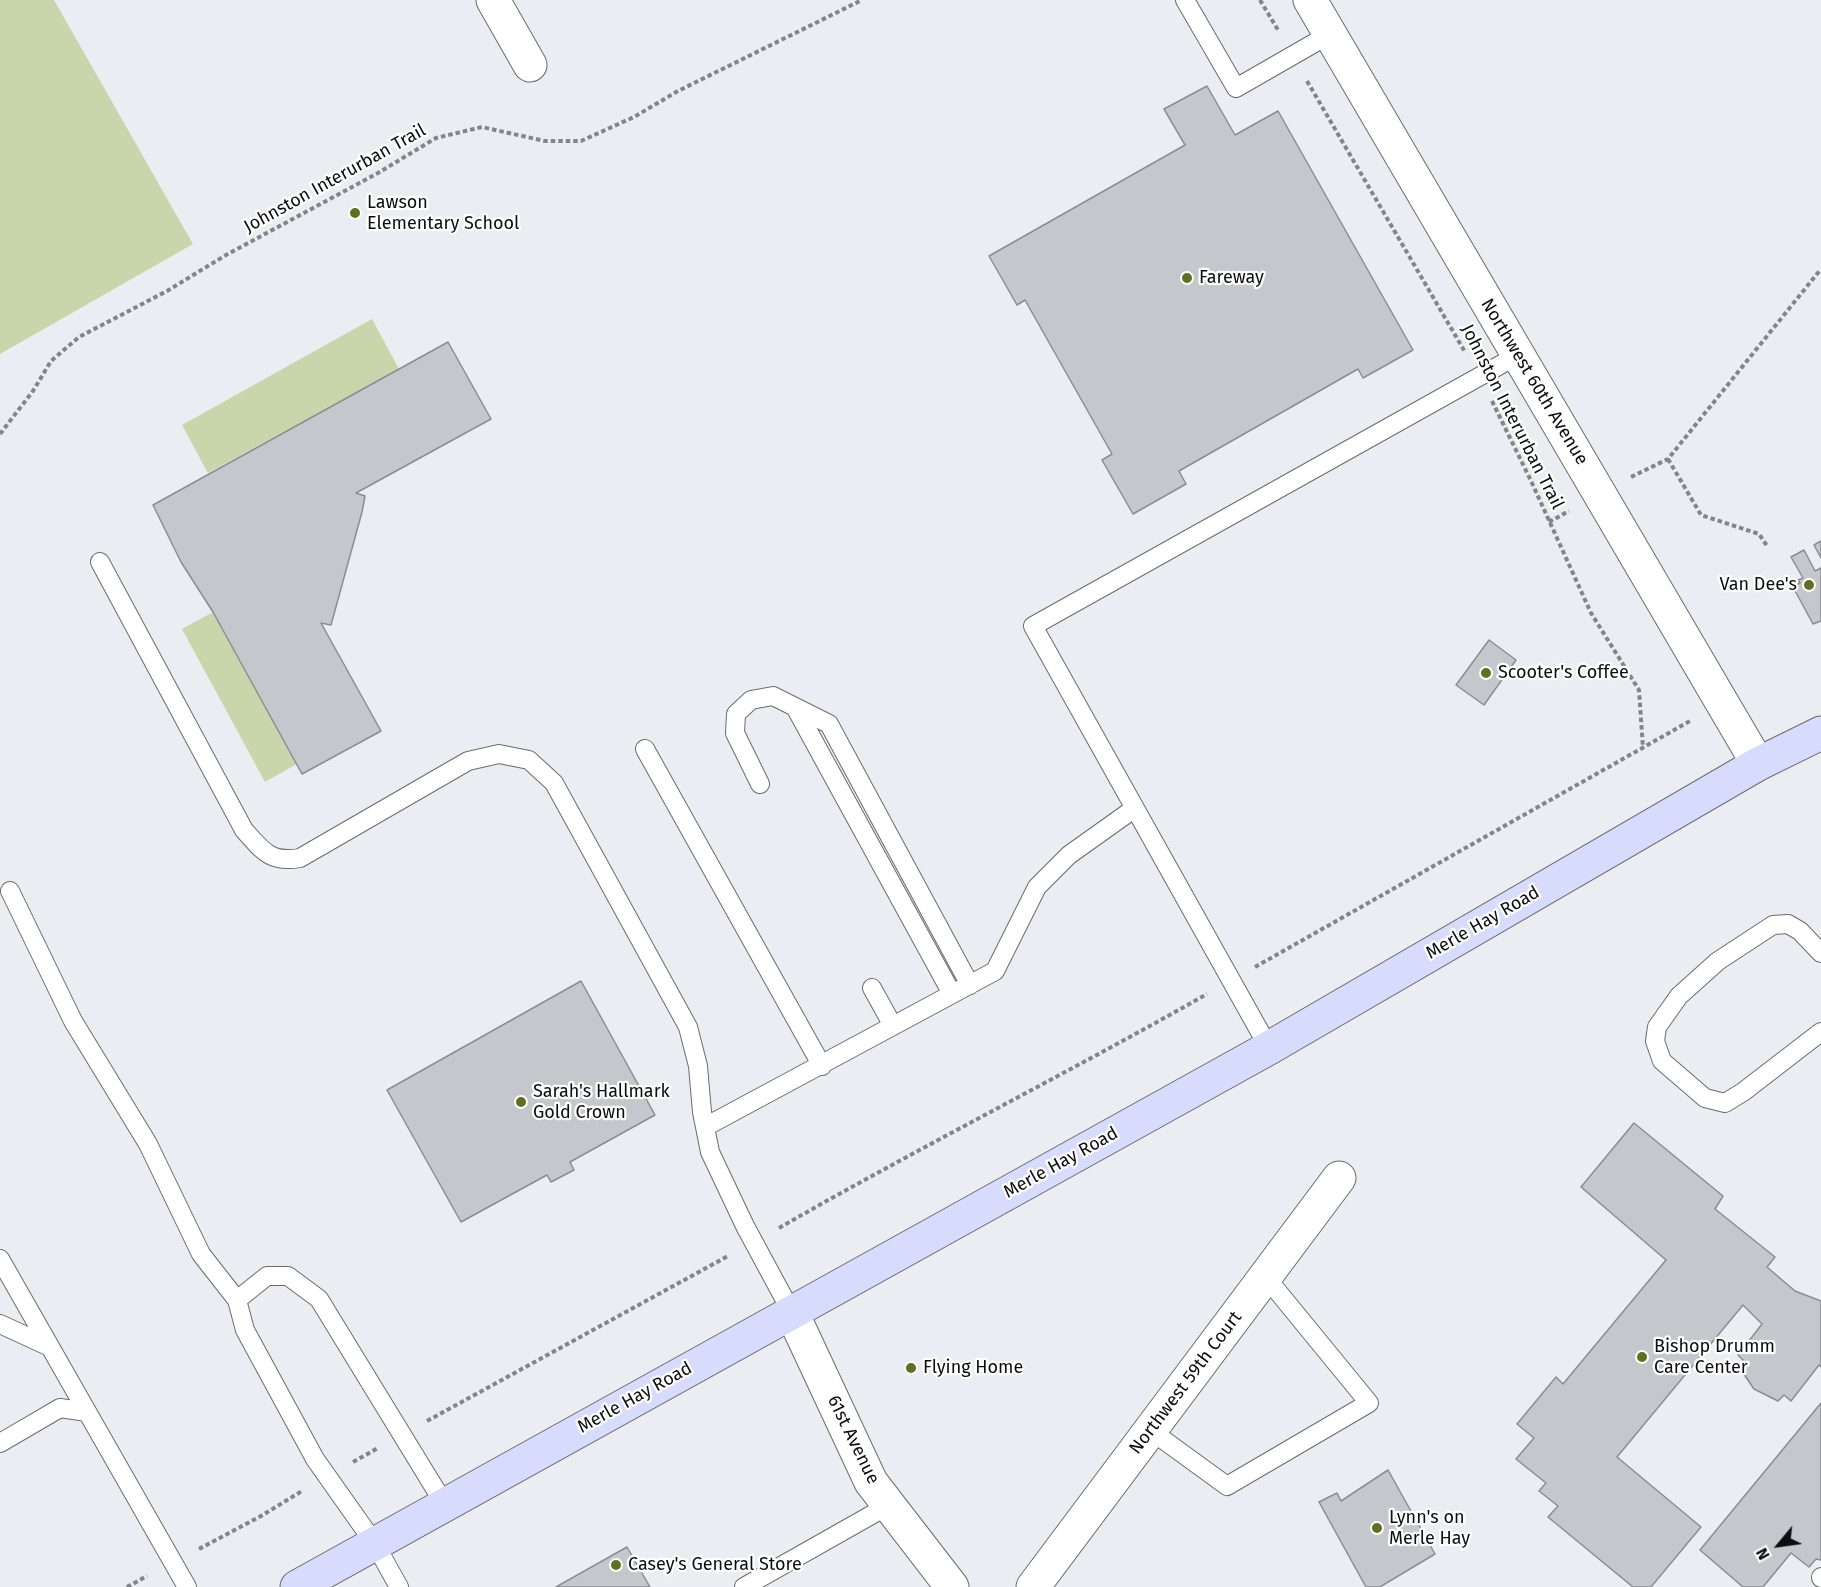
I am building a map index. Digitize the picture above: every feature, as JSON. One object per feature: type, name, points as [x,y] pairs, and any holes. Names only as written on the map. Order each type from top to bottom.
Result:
[{"type":"main road","name":"Merle Hay Road","points":[[297,1587],[1269,1047],[1758,764],[1821,733]]},
{"type":"street","points":[[493,0],[531,65]]},
{"type":"street","name":"Northwest 60th Avenue","points":[[1310,0],[1758,764]]},
{"type":"street","name":"Northwest 59th Court","points":[[1032,1587],[1340,1178]]},
{"type":"street","name":"61st Avenue","points":[[792,1313],[871,1482],[952,1587]]},
{"type":"lane","points":[[1185,0],[1236,88],[1329,34]]},
{"type":"lane","points":[[1269,1047],[1033,626],[1518,355]]},
{"type":"lane","points":[[100,562],[244,830],[266,854],[287,860],[300,858],[468,760],[499,754],[529,760],[554,783],[688,1027],[698,1066],[710,1152],[792,1313]]},
{"type":"lane","points":[[760,784],[735,733],[736,714],[751,700],[773,696],[829,724],[970,985]]},
{"type":"lane","points":[[795,706],[952,994]]},
{"type":"lane","points":[[645,749],[822,1066]]},
{"type":"lane","points":[[705,1127],[995,971],[1037,887],[1069,855],[1135,808]]},
{"type":"lane","points":[[10,891],[73,1021],[148,1144],[201,1254],[237,1300],[245,1330],[315,1459],[375,1544],[399,1587]]},
{"type":"lane","points":[[1821,953],[1800,931],[1788,924],[1773,925],[1718,961],[1679,996],[1657,1027],[1655,1041],[1662,1060],[1705,1098],[1725,1103],[1743,1092],[1821,1032]]},
{"type":"lane","points":[[872,988],[893,1026]]},
{"type":"lane","points":[[0,1259],[187,1587]]},
{"type":"lane","points":[[237,1300],[267,1276],[288,1276],[319,1299],[445,1505]]},
{"type":"lane","points":[[1150,1430],[1227,1486],[1369,1403],[1266,1276]]},
{"type":"lane","points":[[0,1324],[50,1347]]},
{"type":"lane","points":[[0,1443],[60,1408],[87,1412]]},
{"type":"lane","points":[[744,1587],[889,1505]]},
{"type":"path","name":"Johnston Interurban Trail","points":[[0,434],[33,391],[51,362],[79,337],[167,291],[226,255],[378,173],[436,138],[482,127],[545,141],[581,141],[634,117],[678,91],[862,0]]},
{"type":"path","name":"Johnston Interurban Trail","points":[[1260,0],[1480,376],[1549,522],[1668,459],[1821,269]]},
{"type":"path","points":[[1668,459],[1701,515],[1760,534],[1767,546]]},
{"type":"path","points":[[1549,522],[1591,614],[1639,690],[1644,748]]},
{"type":"path","points":[[127,1587],[261,1516],[327,1476],[834,1196],[1137,1034],[1722,703]]},
{"type":"green space","points":[[0,0],[54,0],[193,244],[0,354]]},
{"type":"green space","points":[[372,319],[399,369],[208,473],[182,425]]},
{"type":"green space","points":[[213,612],[297,764],[265,782],[182,629]]},
{"type":"building","name":"Fareway","points":[[1207,86],[1235,135],[1278,111],[1413,350],[1363,378],[1358,369],[1179,471],[1186,484],[1133,514],[1102,460],[1112,454],[1025,300],[1017,305],[989,256],[1185,145],[1164,109]]},
{"type":"building","points":[[448,342],[491,419],[356,493],[365,496],[362,512],[331,625],[321,623],[381,731],[302,774],[213,612],[181,562],[153,505]]},
{"type":"building","name":"Van Dee's","points":[[1821,541],[1821,558],[1814,545]]},
{"type":"building","name":"Van Dee's","points":[[1804,550],[1815,571],[1821,568],[1821,621],[1813,624],[1793,587],[1800,583],[1798,580],[1803,578],[1791,557]]},
{"type":"building","name":"Scooter's Coffee","points":[[1489,640],[1516,660],[1484,705],[1456,685]]},
{"type":"building","name":"Sarah's Hallmark Gold Crown","points":[[581,981],[655,1115],[570,1162],[574,1170],[551,1182],[547,1175],[461,1222],[387,1090]]},
{"type":"building","name":"Bishop Drumm Care Center","points":[[1634,1123],[1723,1196],[1715,1209],[1775,1257],[1767,1267],[1795,1291],[1821,1301],[1821,1367],[1819,1365],[1791,1401],[1784,1395],[1778,1401],[1754,1389],[1739,1367],[1743,1360],[1738,1355],[1762,1324],[1743,1305],[1617,1457],[1701,1527],[1651,1587],[1633,1587],[1548,1517],[1558,1506],[1539,1491],[1546,1483],[1516,1459],[1534,1438],[1517,1424],[1556,1377],[1563,1384],[1666,1260],[1581,1187]]},
{"type":"building","name":"Bishop Drumm Care Center","points":[[1821,1403],[1821,1560],[1816,1559],[1809,1567],[1791,1553],[1763,1587],[1743,1587],[1700,1550]]},
{"type":"building","name":"Lynn's on Merle Hay","points":[[1388,1470],[1435,1554],[1380,1587],[1366,1587],[1319,1502],[1337,1493],[1341,1501]]},
{"type":"building","name":"Casey's General Store","points":[[627,1547],[650,1587],[556,1587]]},
{"type":"place","name":"Lawson Elementary School","points":[[355,213]]},
{"type":"place","name":"Fareway","points":[[1187,278]]},
{"type":"place","name":"Van Dee's","points":[[1809,585]]},
{"type":"place","name":"Scooter's Coffee","points":[[1486,673]]},
{"type":"place","name":"Sarah's Hallmark Gold Crown","points":[[521,1102]]},
{"type":"place","name":"Bishop Drumm Care Center","points":[[1642,1357]]},
{"type":"place","name":"Flying Home","points":[[911,1368]]},
{"type":"place","name":"Lynn's on Merle Hay","points":[[1377,1528]]},
{"type":"place","name":"Casey's General Store","points":[[616,1565]]}]
